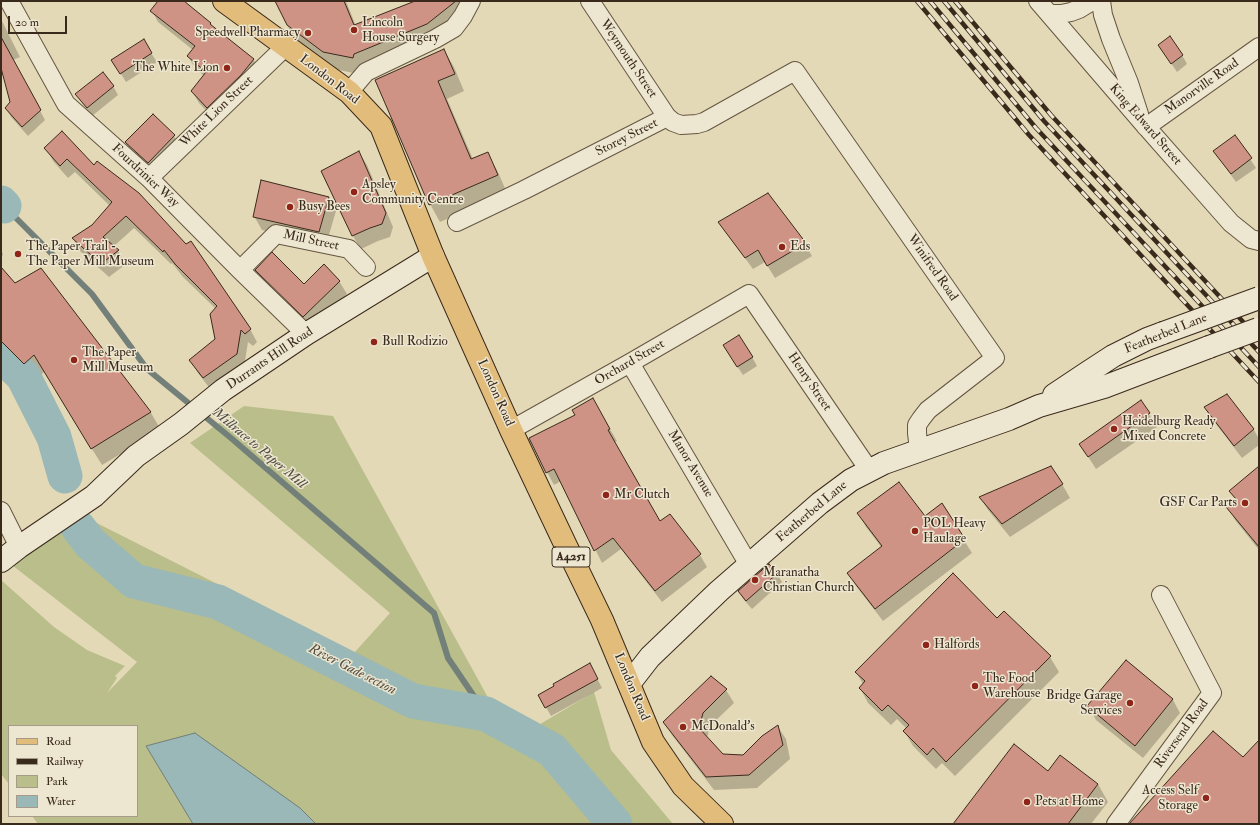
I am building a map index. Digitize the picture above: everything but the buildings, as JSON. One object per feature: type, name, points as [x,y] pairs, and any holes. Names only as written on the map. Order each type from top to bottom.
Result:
[{"type":"main road","name":"London Road","points":[[224,1],[285,47],[349,92],[381,126],[433,256],[512,430],[602,620],[654,742],[683,786],[722,824]]},
{"type":"street","name":"Fourdrinier Way","points":[[9,1],[66,104],[149,178],[306,334]]},
{"type":"street","points":[[349,92],[366,72],[435,39],[454,28],[463,16],[471,1]]},
{"type":"street","name":"Weymouth Street","points":[[590,1],[667,117]]},
{"type":"street","name":"King Edward Street","points":[[1038,1],[1231,223],[1251,239],[1259,241]]},
{"type":"street","points":[[1050,14],[1061,14],[1079,10],[1092,1]]},
{"type":"street","points":[[1101,1],[1103,15],[1111,39],[1144,124]]},
{"type":"street","name":"White Lion Street","points":[[149,178],[285,47]]},
{"type":"street","name":"Manorville Road","points":[[1144,124],[1259,47]]},
{"type":"street","name":"Storey Street","points":[[457,222],[524,190],[667,117],[673,122],[681,125],[704,122],[795,71]]},
{"type":"street","name":"Winifred Road","points":[[795,71],[995,358],[928,410],[917,425],[916,433],[919,450]]},
{"type":"street","name":"Mill Street","points":[[240,270],[276,234],[349,249],[366,267]]},
{"type":"street","name":"Durrants Hill Road","points":[[1,561],[94,496],[136,456],[181,424],[223,390],[306,334],[433,256]]},
{"type":"street","name":"Orchard Street","points":[[512,430],[749,294]]},
{"type":"street","name":"Henry Street","points":[[749,294],[869,470]]},
{"type":"street","name":"Featherbed Lane","points":[[1039,406],[1087,372],[1146,339],[1259,298]]},
{"type":"street","name":"Featherbed Lane","points":[[629,684],[650,658],[719,591],[837,490],[851,480],[884,463],[919,450],[1009,419],[1039,406],[1104,387],[1259,329]]},
{"type":"street","name":"Manor Avenue","points":[[630,363],[749,565]]},
{"type":"street","points":[[1,511],[19,547]]},
{"type":"street","name":"Riversend Road","points":[[1116,824],[1212,693],[1161,596]]},
{"type":"green space","points":[[244,406],[333,416],[491,703],[537,726],[594,692],[611,750],[673,824],[38,824],[33,817],[138,817],[138,725],[8,725],[8,783],[1,774],[1,580],[54,627],[87,650],[125,666],[115,676],[117,678],[107,693],[137,662],[8,562],[73,511],[354,653],[390,613],[190,443]]},
{"type":"water","points":[[195,733],[300,808],[316,824],[193,824],[146,746]]},
{"type":"waterway","name":"Millrace to Paper Mill","points":[[1,203],[4,206]]},
{"type":"waterway","name":"Millrace to Paper Mill","points":[[4,206],[92,294],[147,369],[231,438],[434,613],[448,658],[486,714]]},
{"type":"waterway","name":"River Gade section","points":[[1,355],[23,376],[54,437],[65,476]]},
{"type":"waterway","name":"River Gade section","points":[[78,527],[90,543],[134,581],[218,602],[413,701],[486,714],[552,750],[615,824]]},
{"type":"railway","points":[[917,1],[1029,135],[1259,382]]},
{"type":"railway","points":[[930,1],[1036,128],[1259,367]]},
{"type":"railway","points":[[944,1],[1044,121],[1259,352]]},
{"type":"railway","points":[[955,1],[1051,115],[1259,339]]},
{"type":"place","name":"Lincoln House Surgery","points":[[354,30]]},
{"type":"place","name":"Speedwell Pharmacy","points":[[308,33]]},
{"type":"place","name":"The White Lion","points":[[227,68]]},
{"type":"place","name":"Apsley Community Centre","points":[[354,192]]},
{"type":"place","name":"Busy Bees","points":[[290,207]]},
{"type":"place","name":"Eds","points":[[782,247]]},
{"type":"place","name":"The Paper Trail - The Paper Mill Museum","points":[[18,254]]},
{"type":"place","name":"Bull Rodizio","points":[[374,342]]},
{"type":"place","name":"The Paper Mill Museum","points":[[74,360]]},
{"type":"place","name":"Heidelburg Ready Mixed Concrete","points":[[1114,429]]},
{"type":"place","name":"Mr Clutch","points":[[606,495]]},
{"type":"place","name":"GSF Car Parts","points":[[1245,503]]},
{"type":"place","name":"POL Heavy Haulage","points":[[915,531]]},
{"type":"place","name":"Maranatha Christian Church","points":[[755,580]]},
{"type":"place","name":"Halfords","points":[[926,645]]},
{"type":"place","name":"The Food Warehouse","points":[[975,686]]},
{"type":"place","name":"Bridge Garage Services","points":[[1130,703]]},
{"type":"place","name":"McDonald's","points":[[683,727]]},
{"type":"place","name":"Access Self Storage","points":[[1206,798]]},
{"type":"place","name":"Pets at Home","points":[[1027,802]]}]
